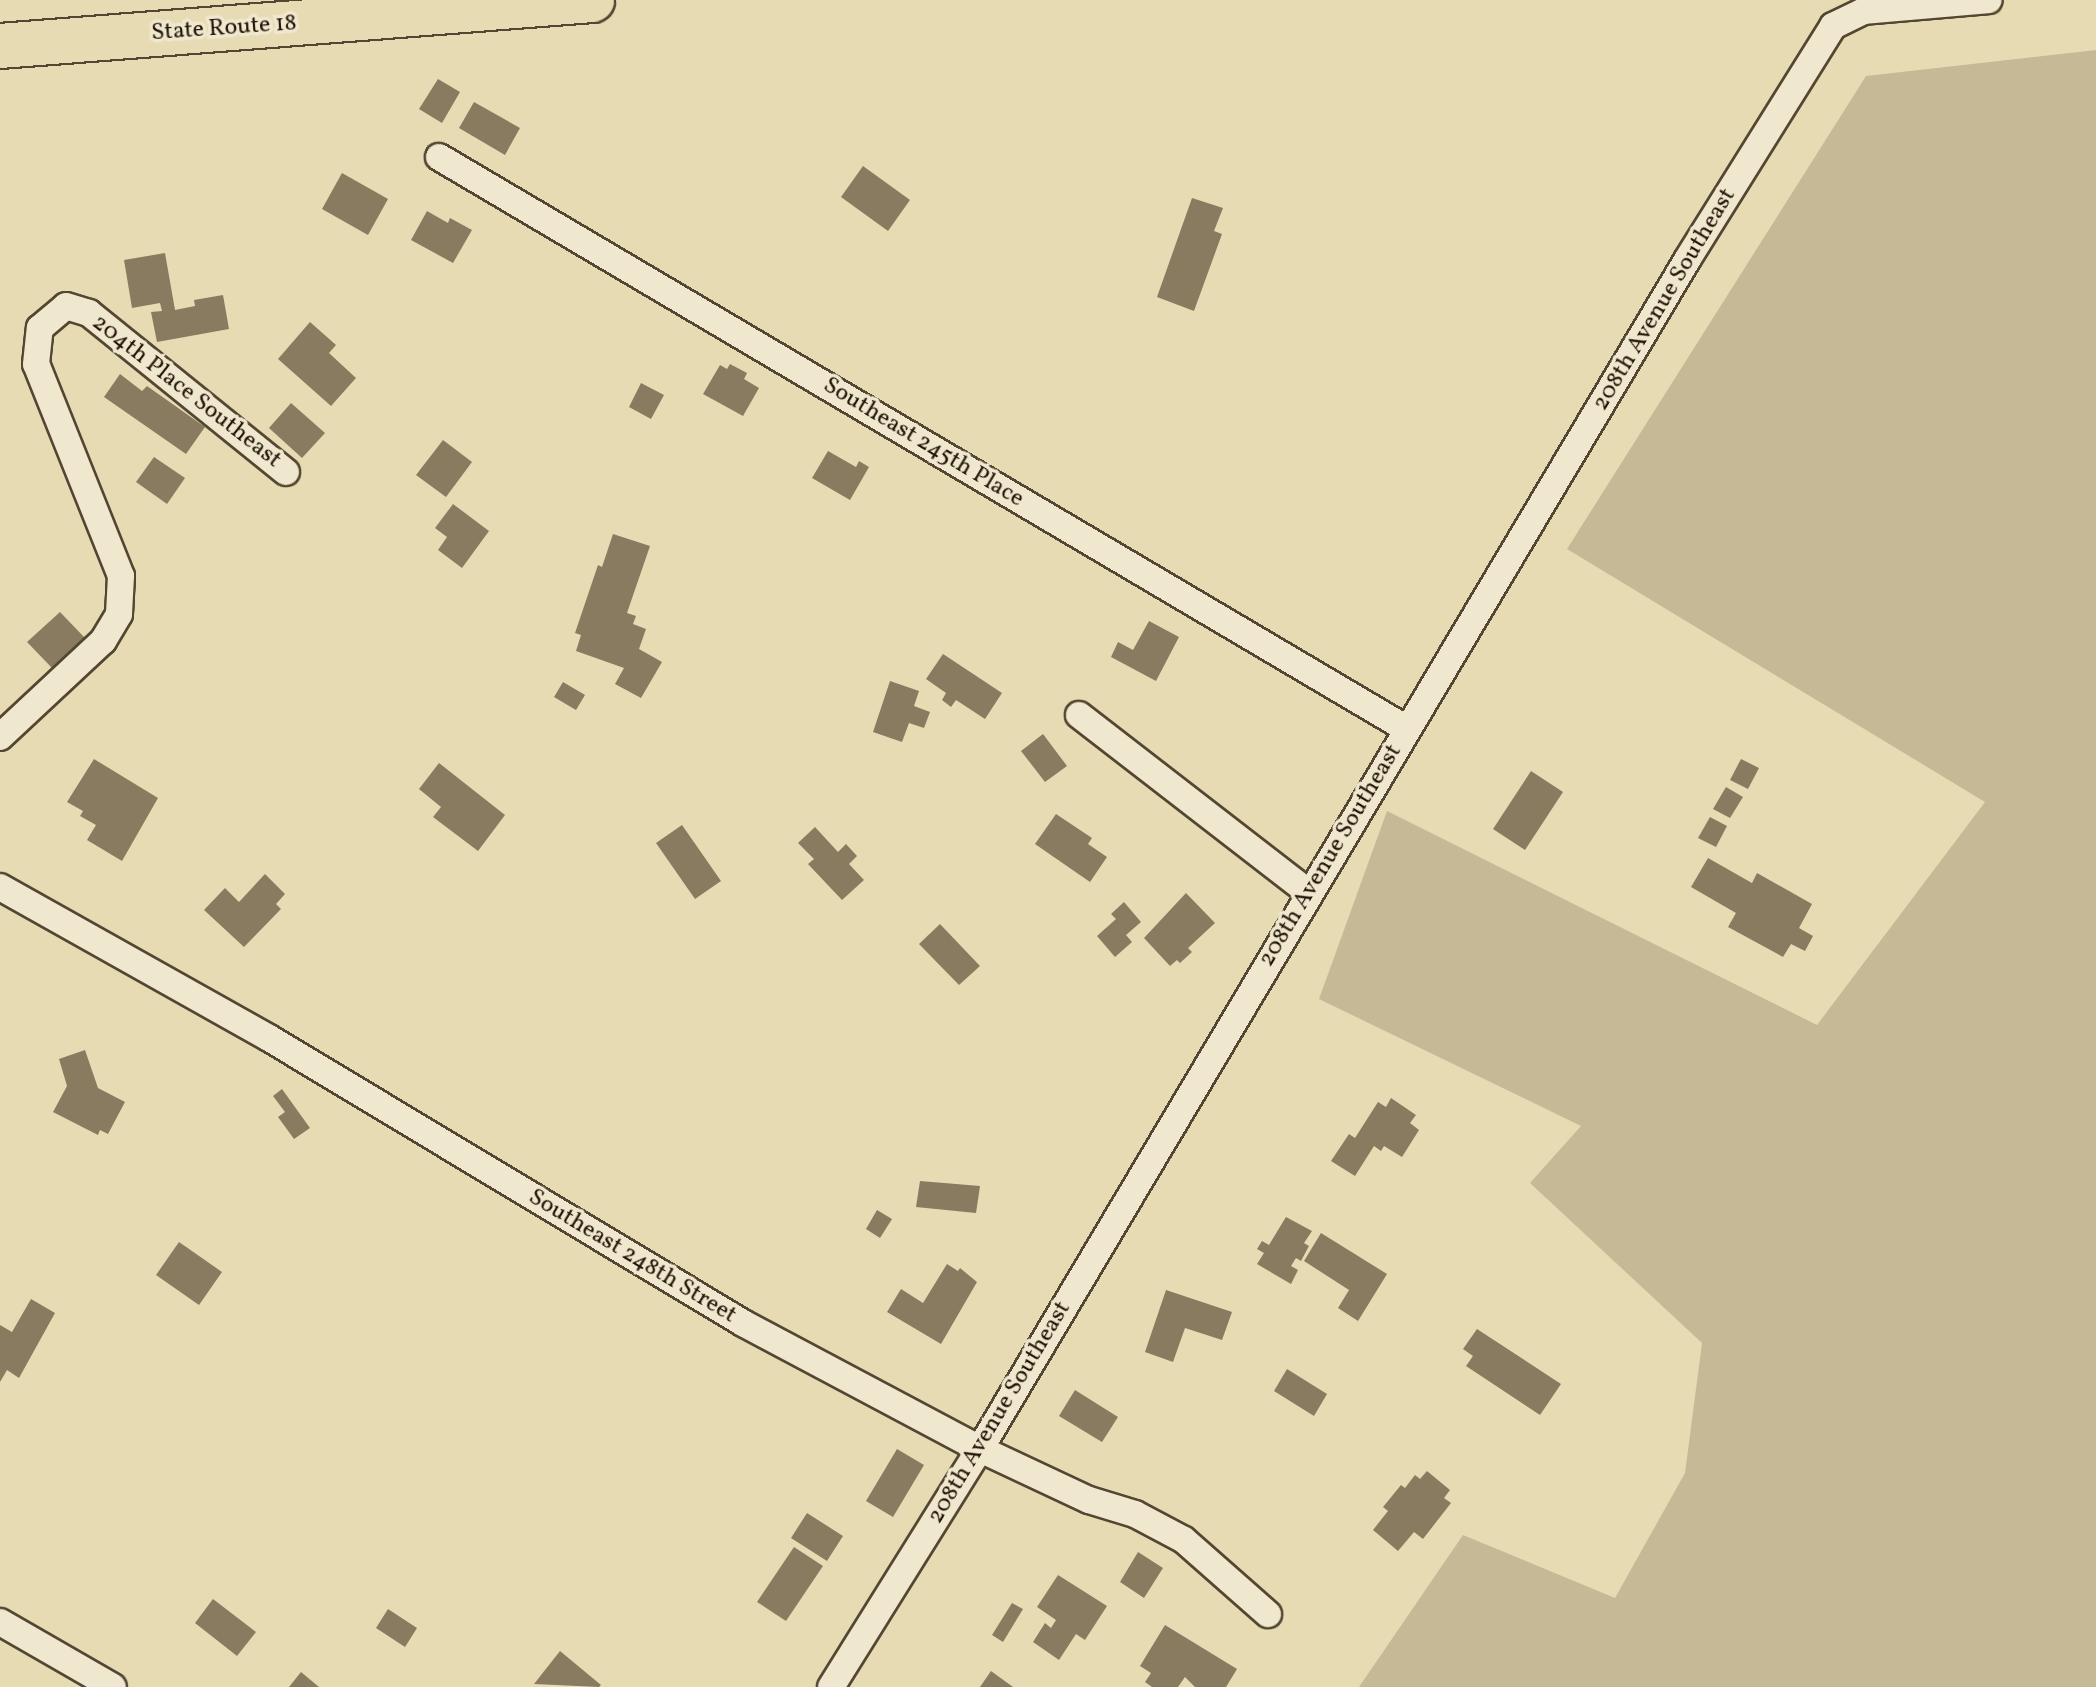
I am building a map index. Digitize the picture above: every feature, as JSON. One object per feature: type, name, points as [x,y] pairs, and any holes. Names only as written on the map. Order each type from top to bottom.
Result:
[{"type":"highway","name":"State Route 18","points":[[0,46],[592,0]]},
{"type":"street","name":"208th Avenue Southeast","points":[[831,1687],[980,1449],[1308,892],[1687,260],[1833,26],[1864,11],[1989,0]]},
{"type":"street","name":"Southeast 245th Place","points":[[439,157],[1407,729]]},
{"type":"street","name":"204th Place Southeast","points":[[0,737],[103,641],[119,614],[121,576],[36,364],[40,328],[66,306],[89,313],[286,472]]},
{"type":"street","points":[[1079,715],[1308,892]]},
{"type":"street","name":"Southeast 248th Street","points":[[0,887],[269,1038],[743,1323],[980,1449],[1089,1500],[1135,1514],[1184,1540],[1268,1614]]},
{"type":"street","points":[[0,1622],[113,1687]]},
{"type":"shaded area","points":[[2096,50],[2096,1687],[1359,1687],[1463,1535],[1615,1598],[1685,1473],[1702,1343],[1530,1183],[1581,1126],[1319,999],[1387,811],[1817,1025],[1985,802],[1567,549],[1866,76]]},
{"type":"building","points":[[438,79],[460,92],[442,123],[419,109]]},
{"type":"building","points":[[474,102],[520,128],[505,155],[459,128]]},
{"type":"building","points":[[863,166],[910,200],[888,231],[841,197]]},
{"type":"building","points":[[342,173],[388,199],[368,235],[322,209]]},
{"type":"building","points":[[1192,198],[1223,208],[1214,231],[1222,234],[1194,311],[1157,297]]},
{"type":"building","points":[[427,211],[448,223],[450,218],[472,230],[453,263],[411,240]]},
{"type":"building","points":[[165,253],[175,310],[195,306],[194,300],[223,295],[229,329],[157,342],[151,312],[162,311],[160,303],[132,308],[124,260]]},
{"type":"building","points":[[310,322],[336,345],[329,353],[356,378],[331,406],[278,359]]},
{"type":"building","points":[[730,364],[747,373],[744,379],[759,388],[743,416],[703,394],[720,365],[727,369]]},
{"type":"building","points":[[120,374],[142,391],[147,386],[205,427],[186,454],[104,397]]},
{"type":"building","points":[[641,383],[664,395],[651,419],[629,407]]},
{"type":"building","points":[[291,403],[325,433],[302,458],[269,428]]},
{"type":"building","points":[[443,440],[472,462],[446,497],[416,475]]},
{"type":"building","points":[[828,451],[856,467],[859,461],[869,467],[850,500],[812,478]]},
{"type":"building","points":[[154,457],[185,478],[167,504],[136,482]]},
{"type":"building","points":[[453,504],[489,531],[462,568],[438,550],[447,537],[435,528]]},
{"type":"building","points":[[613,534],[650,546],[627,613],[636,616],[633,624],[646,629],[639,649],[662,662],[641,698],[615,684],[624,668],[576,651],[581,635],[575,633],[598,565],[602,567]]},
{"type":"building","points":[[60,612],[85,638],[52,668],[27,642]]},
{"type":"building","points":[[1149,621],[1179,637],[1156,681],[1111,657],[1118,642],[1133,650]]},
{"type":"building","points":[[943,654],[1002,693],[985,719],[956,700],[951,707],[942,700],[946,693],[926,679]]},
{"type":"building","points":[[890,681],[919,691],[914,706],[930,712],[924,728],[909,723],[902,742],[873,732]]},
{"type":"building","points":[[563,682],[585,695],[576,710],[554,697]]},
{"type":"building","points":[[1043,734],[1067,766],[1045,782],[1021,751]]},
{"type":"building","points":[[94,759],[158,798],[122,861],[87,840],[96,825],[80,816],[83,811],[67,802]]},
{"type":"building","points":[[1741,759],[1759,768],[1748,789],[1730,780]]},
{"type":"building","points":[[439,763],[505,815],[478,851],[433,817],[441,807],[419,789]]},
{"type":"building","points":[[1531,771],[1563,792],[1525,850],[1493,829]]},
{"type":"building","points":[[1726,787],[1743,797],[1730,818],[1713,809]]},
{"type":"building","points":[[1056,814],[1092,838],[1088,844],[1107,857],[1090,882],[1035,844]]},
{"type":"building","points":[[1710,817],[1727,826],[1716,847],[1698,838]]},
{"type":"building","points":[[682,825],[721,881],[695,899],[656,843]]},
{"type":"building","points":[[815,827],[838,852],[846,844],[857,856],[849,864],[864,880],[842,900],[808,864],[814,859],[798,843]]},
{"type":"building","points":[[1708,858],[1752,883],[1757,873],[1812,904],[1799,928],[1813,936],[1805,951],[1791,944],[1783,957],[1728,927],[1736,913],[1691,887]]},
{"type":"building","points":[[265,874],[285,894],[276,904],[281,909],[244,947],[204,910],[225,888],[239,902]]},
{"type":"building","points":[[1186,893],[1215,923],[1188,948],[1192,952],[1180,963],[1177,960],[1170,966],[1144,938]]},
{"type":"building","points":[[1124,902],[1141,922],[1126,935],[1132,942],[1115,957],[1097,936],[1116,919],[1111,914]]},
{"type":"building","points":[[940,924],[980,966],[959,985],[919,944]]},
{"type":"building","points":[[85,1050],[98,1088],[125,1102],[108,1134],[100,1130],[98,1135],[53,1112],[67,1086],[59,1059]]},
{"type":"building","points":[[282,1089],[310,1128],[294,1139],[278,1117],[285,1112],[273,1096]]},
{"type":"building","points":[[1391,1098],[1416,1115],[1410,1123],[1419,1130],[1402,1157],[1384,1146],[1381,1151],[1374,1146],[1355,1176],[1331,1161],[1349,1134],[1355,1138],[1378,1102],[1386,1107]]},
{"type":"building","points":[[920,1181],[980,1186],[976,1213],[916,1207]]},
{"type":"building","points":[[877,1210],[892,1219],[880,1238],[866,1229]]},
{"type":"building","points":[[1286,1217],[1312,1231],[1304,1243],[1309,1246],[1301,1261],[1296,1258],[1291,1266],[1298,1270],[1291,1284],[1257,1264],[1264,1253],[1257,1249],[1262,1241],[1269,1245]]},
{"type":"building","points":[[1321,1233],[1387,1274],[1358,1321],[1338,1308],[1349,1290],[1304,1261]]},
{"type":"building","points":[[179,1242],[222,1272],[199,1305],[156,1275]]},
{"type":"building","points":[[947,1264],[958,1271],[960,1268],[977,1282],[941,1344],[887,1312],[901,1289],[923,1303]]},
{"type":"building","points":[[1166,1290],[1232,1312],[1222,1340],[1185,1328],[1173,1362],[1145,1352]]},
{"type":"building","points":[[31,1299],[55,1313],[19,1378],[7,1370],[0,1382],[0,1325],[12,1332]]},
{"type":"building","points":[[1477,1329],[1561,1384],[1540,1415],[1466,1366],[1473,1356],[1463,1349]]},
{"type":"building","points":[[1287,1369],[1327,1394],[1314,1416],[1274,1391]]},
{"type":"building","points":[[1075,1390],[1118,1417],[1102,1442],[1059,1416]]},
{"type":"building","points":[[897,1449],[924,1465],[893,1517],[866,1501]]},
{"type":"building","points":[[1427,1471],[1450,1490],[1444,1498],[1451,1503],[1423,1539],[1414,1532],[1398,1551],[1373,1530],[1388,1511],[1383,1507],[1401,1485],[1405,1488],[1415,1475],[1420,1479]]},
{"type":"building","points":[[807,1513],[843,1536],[827,1561],[791,1538]]},
{"type":"building","points":[[794,1547],[823,1566],[786,1621],[757,1602]]},
{"type":"building","points":[[1138,1552],[1163,1568],[1144,1598],[1120,1582]]},
{"type":"building","points":[[1058,1575],[1107,1606],[1085,1640],[1076,1634],[1059,1660],[1033,1642],[1045,1623],[1051,1628],[1056,1620],[1037,1607]]},
{"type":"building","points":[[213,1599],[256,1632],[237,1656],[195,1623]]},
{"type":"building","points":[[1012,1603],[1023,1609],[1003,1642],[992,1635]]},
{"type":"building","points":[[388,1609],[417,1628],[405,1647],[376,1628]]},
{"type":"building","points":[[1165,1625],[1237,1669],[1226,1687],[1195,1687],[1185,1677],[1178,1687],[1152,1687],[1145,1682],[1151,1673],[1140,1666]]},
{"type":"building","points":[[560,1651],[601,1685],[534,1684]]},
{"type":"building","points":[[991,1671],[1013,1687],[980,1687]]},
{"type":"building","points":[[301,1672],[319,1687],[289,1687]]}]
